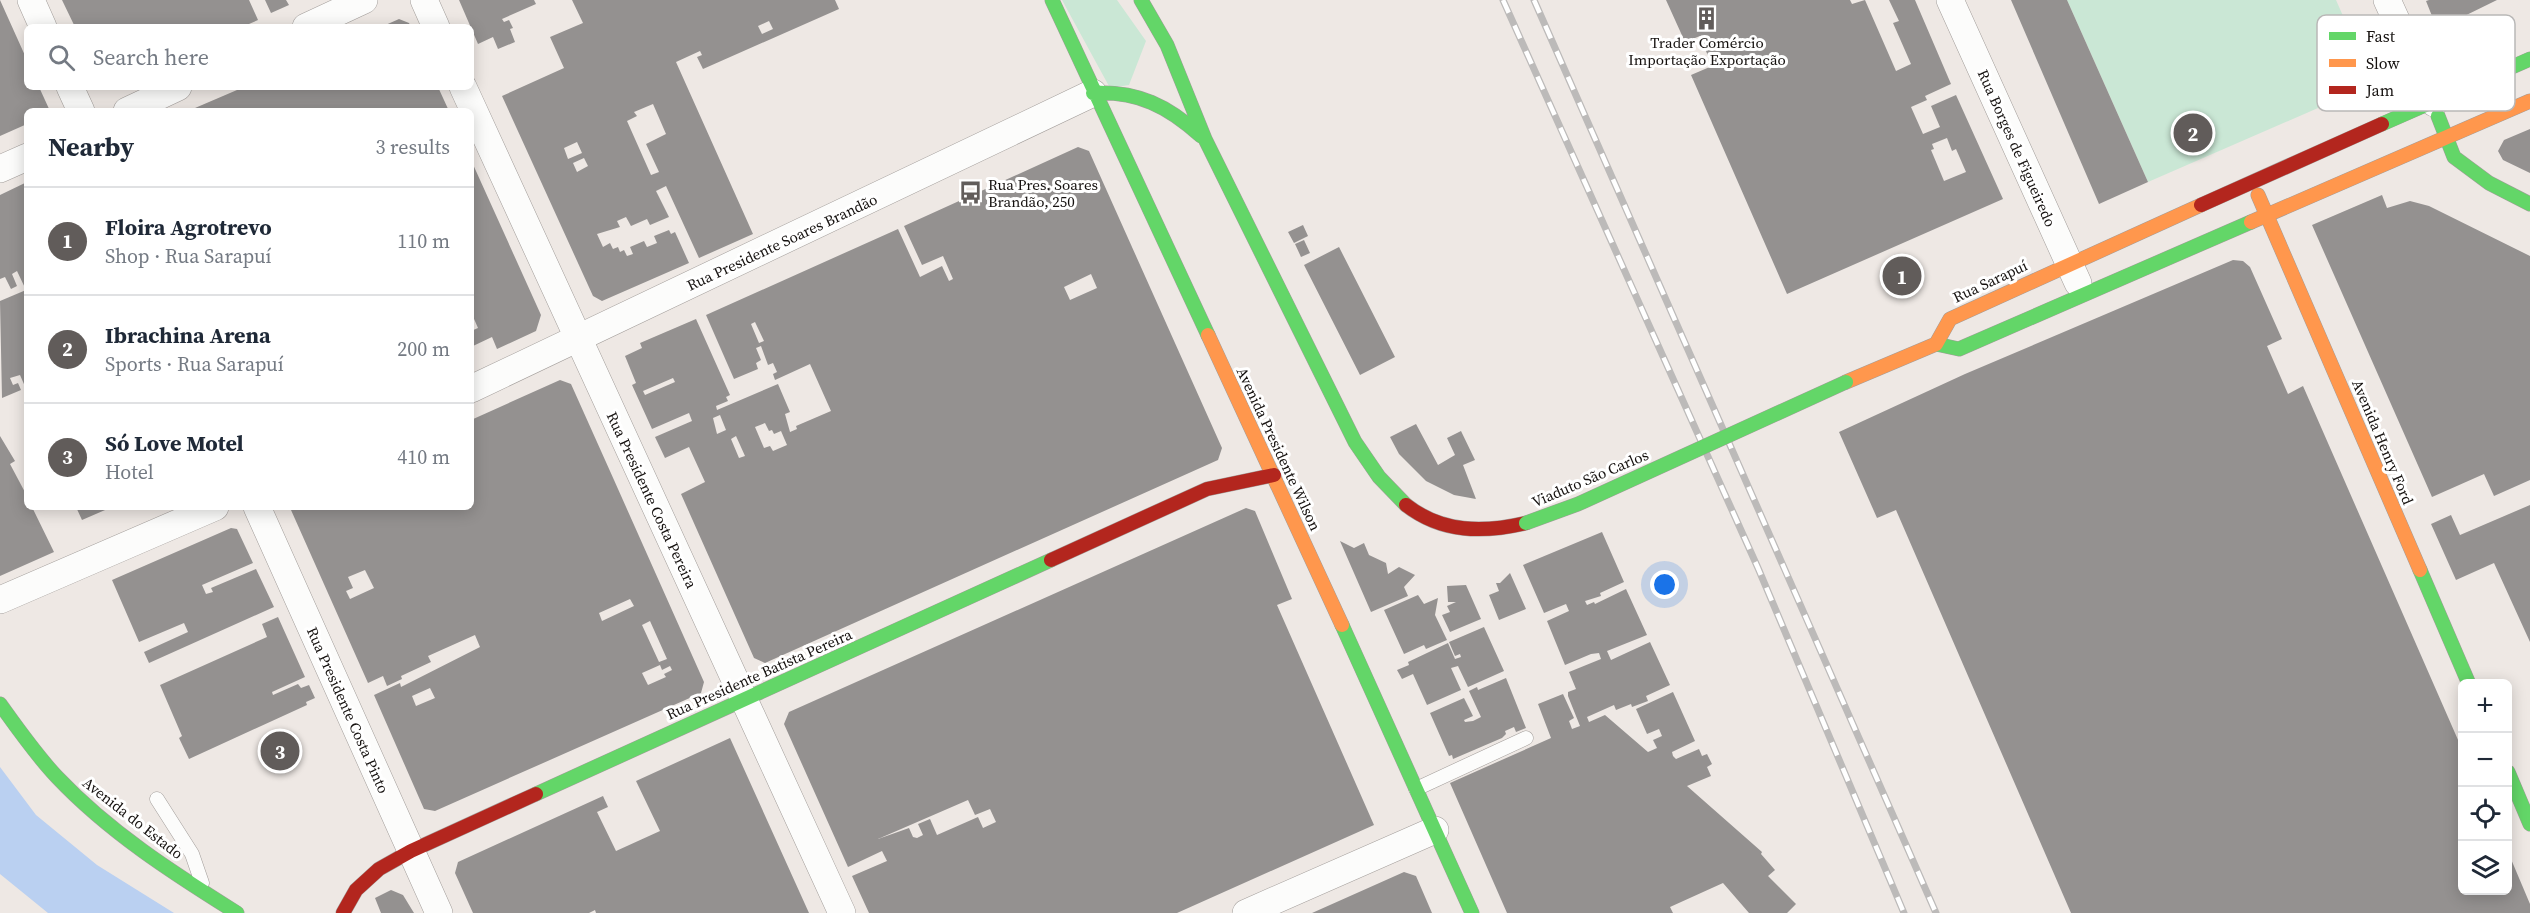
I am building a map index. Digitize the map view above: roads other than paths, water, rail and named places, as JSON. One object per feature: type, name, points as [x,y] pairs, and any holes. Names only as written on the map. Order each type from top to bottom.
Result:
[{"type":"main road","name":"Avenida Presidente Wilson","points":[[1052,0],[1254,446],[1274,475],[1472,913]]},
{"type":"main road","points":[[1141,0],[1167,45],[1205,139]]},
{"type":"main road","points":[[1161,64],[1167,45]]},
{"type":"main road","name":"Rua Sarapuí","points":[[2515,66],[2530,59]]},
{"type":"main road","points":[[1135,94],[1151,84]]},
{"type":"main road","points":[[1093,93],[1135,94],[1175,111],[1205,139]]},
{"type":"main road","points":[[2515,107],[2530,101]]},
{"type":"main road","name":"Rua Sarapuí","points":[[1936,344],[1950,319],[2069,263],[2416,111]]},
{"type":"main road","points":[[2437,111],[2454,157],[2489,183],[2530,204]]},
{"type":"main road","points":[[1936,344],[1959,349],[2506,111]]},
{"type":"main road","name":"Viaduto São Carlos","points":[[1205,139],[1355,442],[1376,476],[1405,506],[1437,525],[1484,530],[1526,523],[1578,504],[1846,381],[1936,344]]},
{"type":"main road","name":"Avenida Henry Ford","points":[[2253,182],[2467,679]]},
{"type":"main road","name":"Rua Presidente Batista Pereira","points":[[1207,489],[1224,473]]},
{"type":"main road","name":"Rua Presidente Batista Pereira","points":[[344,913],[354,889],[370,873],[411,851],[1207,489],[1274,475]]},
{"type":"main road","name":"Avenida do Estado","points":[[0,704],[56,776],[92,810],[206,894],[237,913]]},
{"type":"main road","points":[[2512,781],[2530,824]]},
{"type":"street","points":[[31,0],[43,24]]},
{"type":"street","points":[[312,24],[363,0]]},
{"type":"street","points":[[424,0],[435,24]]},
{"type":"street","name":"Rua Borges de Figueiredo","points":[[1950,0],[2084,296]]},
{"type":"street","points":[[2387,0],[2394,15]]},
{"type":"street","points":[[71,90],[80,108]]},
{"type":"street","points":[[133,108],[172,90]]},
{"type":"street","name":"Rua Presidente Costa Pereira","points":[[464,90],[473,108]]},
{"type":"street","name":"Rua Presidente Soares Brandão","points":[[474,388],[1093,93]]},
{"type":"street","name":"Rua Presidente Costa Pereira","points":[[474,111],[842,913]]},
{"type":"street","points":[[0,169],[24,157]]},
{"type":"street","points":[[0,600],[208,510]]},
{"type":"street","name":"Rua Presidente Costa Pinto","points":[[258,510],[439,913]]},
{"type":"street","points":[[1246,913],[1435,830]]},
{"type":"lane","points":[[1416,789],[1526,738]]},
{"type":"lane","points":[[157,799],[192,854],[206,894]]},
{"type":"water","points":[[0,767],[36,815],[97,865],[174,913],[48,913],[0,874]]},
{"type":"railway","points":[[1503,0],[1758,568],[1904,913]]},
{"type":"railway","points":[[1534,0],[1936,913]]},
{"type":"place","name":"Trader Comércio Importação Exportação","points":[[1707,18]]},
{"type":"place","name":"Ibrachina Arena","points":[[2193,133]]},
{"type":"place","name":"Rua Pres. Soares Brandão, 250","points":[[970,193]]},
{"type":"place","name":"Floira Agrotrevo","points":[[1902,276]]},
{"type":"place","name":"Só Love Motel","points":[[280,751]]}]
